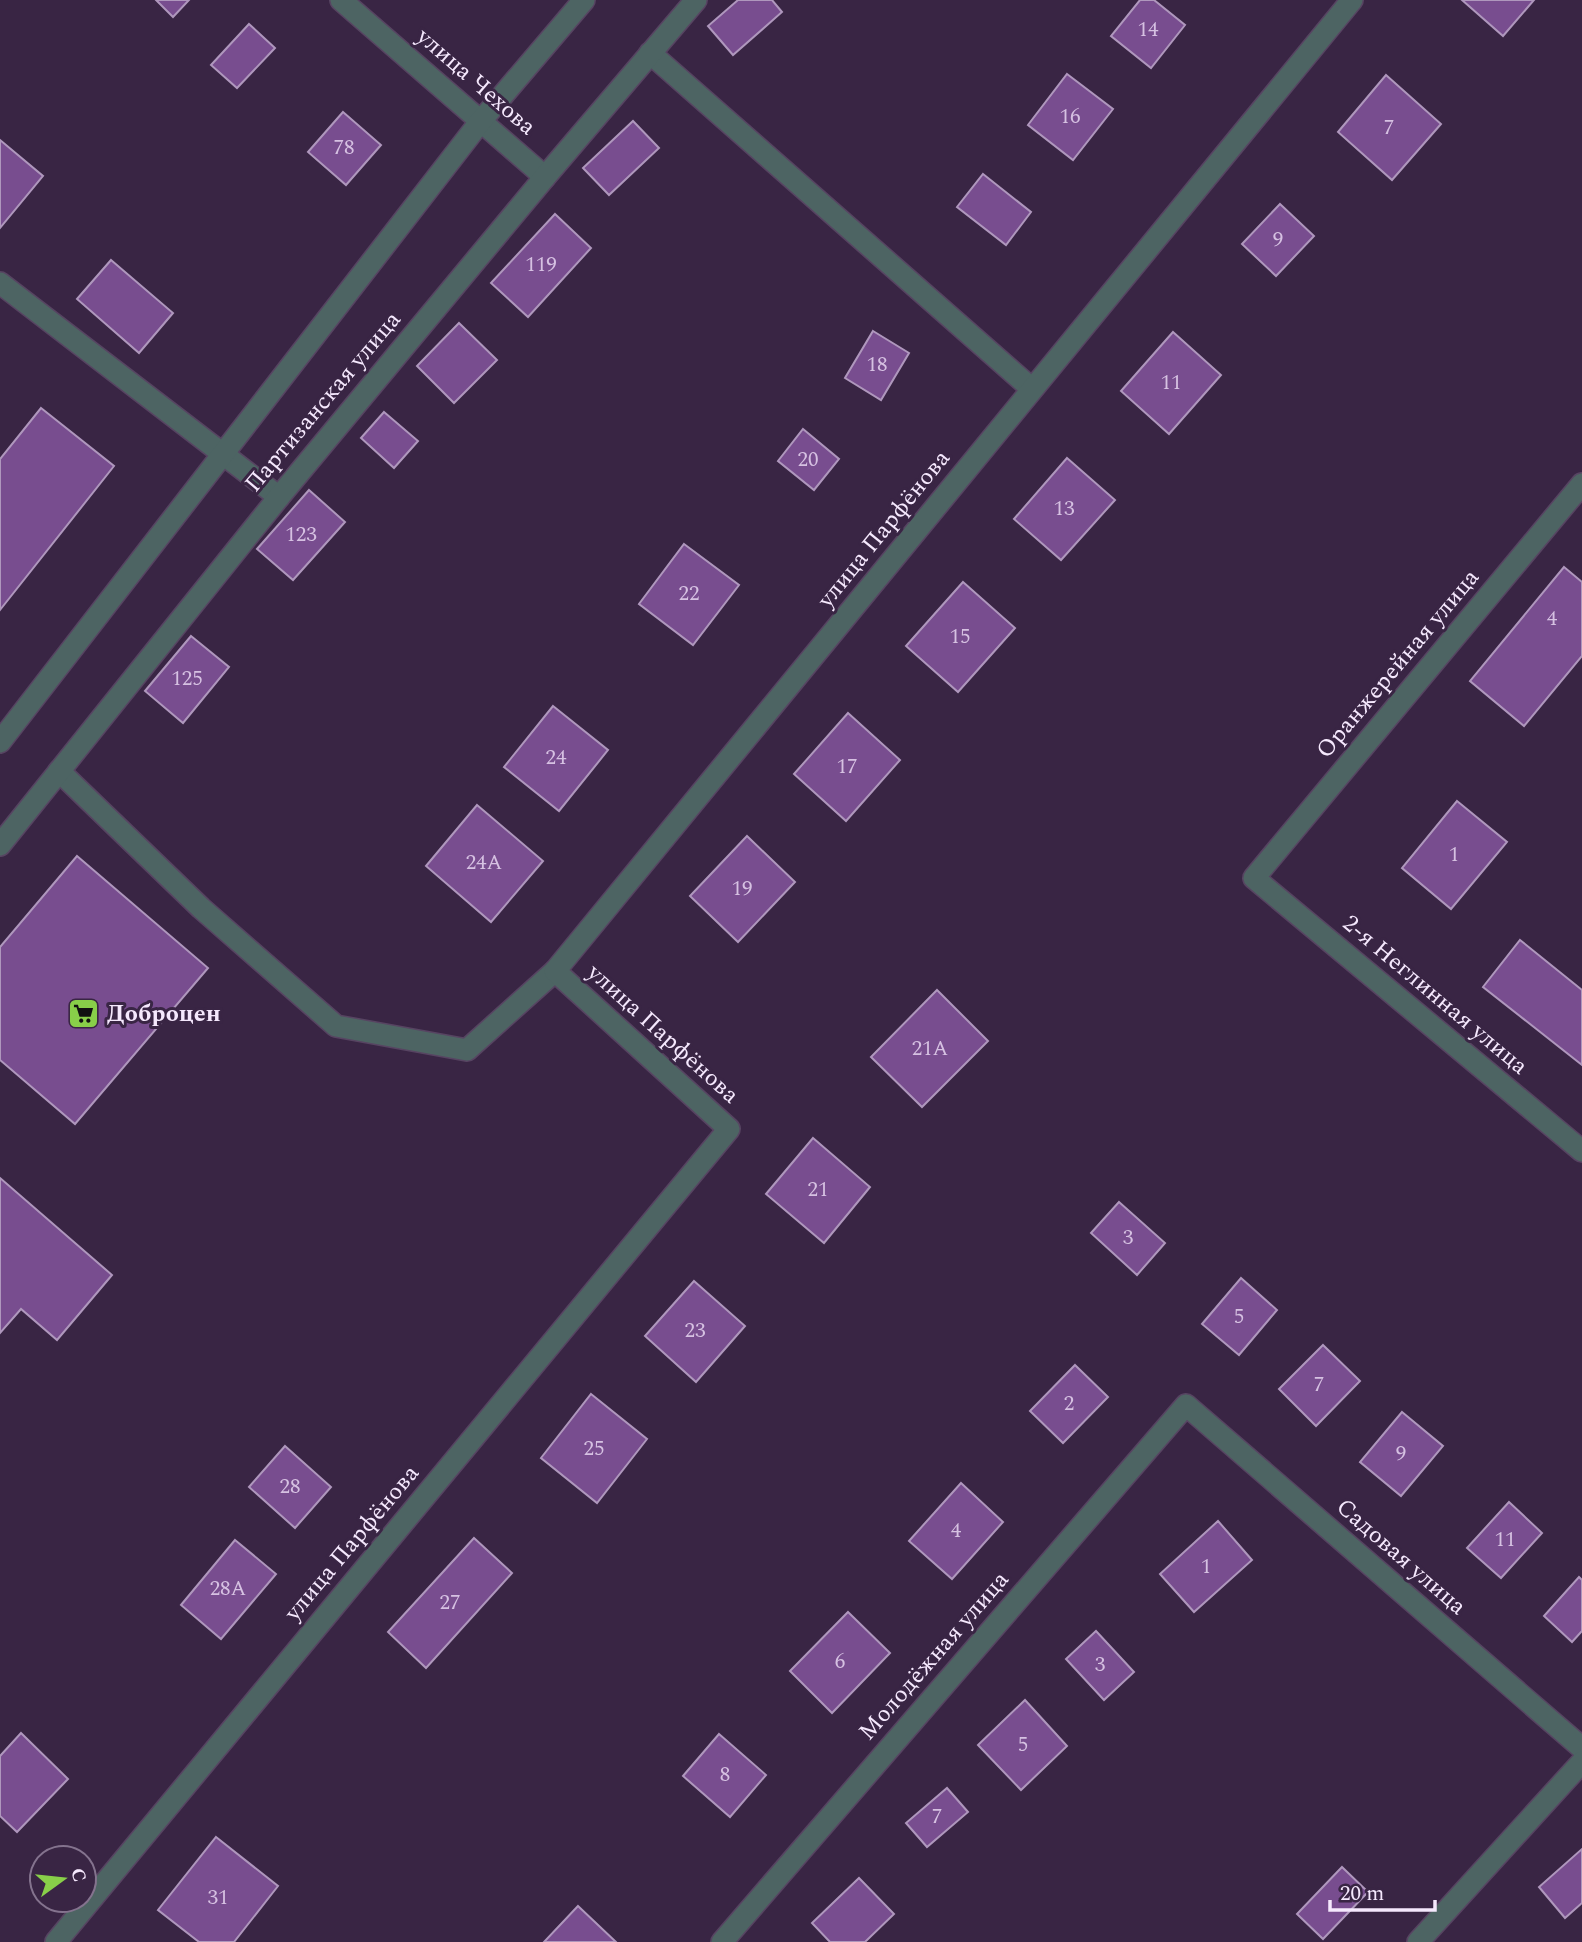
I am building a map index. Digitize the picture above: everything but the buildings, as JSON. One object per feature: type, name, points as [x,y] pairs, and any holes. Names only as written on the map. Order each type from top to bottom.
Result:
[{"type":"street","name":"улица Чехова","points":[[341,0],[545,177]]},
{"type":"street","points":[[0,742],[480,122],[584,0]]},
{"type":"street","name":"Партизанская улица","points":[[0,845],[279,496],[696,0]]},
{"type":"street","name":"улица Парфёнова","points":[[56,1942],[729,1129],[555,971],[1352,0]]},
{"type":"street","points":[[650,53],[1032,389]]},
{"type":"street","points":[[0,283],[279,496]]},
{"type":"street","name":"Оранжерейная улица","points":[[1254,878],[1582,484]]},
{"type":"street","points":[[59,771],[201,908],[336,1026],[467,1050],[555,971]]},
{"type":"street","name":"2-я Неглинная улица","points":[[1254,878],[1582,1151]]},
{"type":"street","name":"Садовая улица","points":[[1186,1405],[1582,1748]]},
{"type":"street","name":"Молодёжная улица","points":[[722,1942],[1186,1405]]},
{"type":"street","points":[[1418,1942],[1582,1762]]},
{"type":"place","name":"Доброцен","points":[[84,1014]]}]
